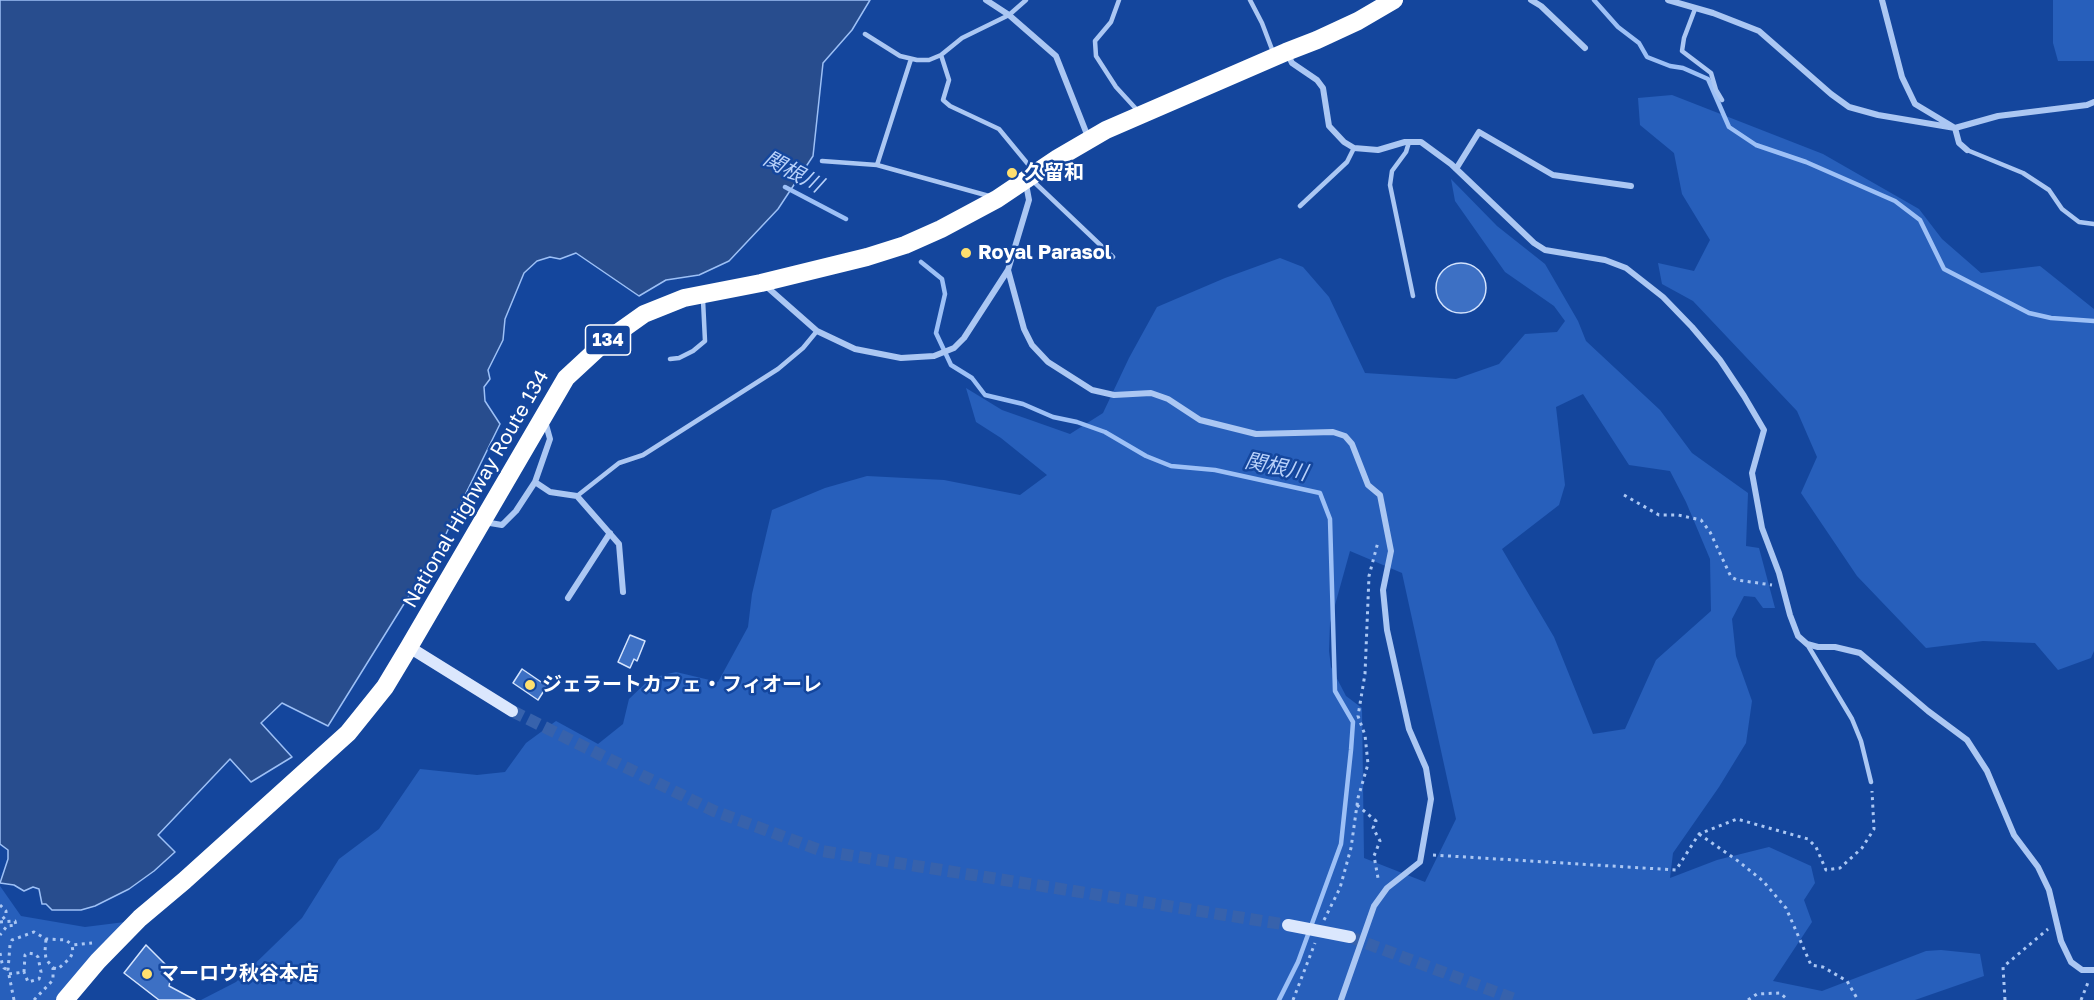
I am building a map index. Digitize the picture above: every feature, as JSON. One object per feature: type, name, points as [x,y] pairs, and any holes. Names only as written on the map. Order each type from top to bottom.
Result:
[{"type":"highway","name":"National Highway Route 134","points":[[66,1000],[112,945],[140,918],[348,733],[385,687],[566,378],[606,341],[644,314],[684,298],[761,283],[867,257],[905,245],[997,199],[1089,139],[1140,114],[1348,26],[1394,0]]},
{"type":"main road","points":[[409,647],[512,711]]},
{"type":"main road","points":[[1288,925],[1350,938]]},
{"type":"street","points":[[986,0],[1009,15],[1056,56],[1089,139]]},
{"type":"street","points":[[1531,0],[1541,6],[1586,48]]},
{"type":"street","points":[[1668,0],[1713,13],[1759,31],[1849,107],[1878,115],[1955,128],[1998,116],[2087,105],[2094,102]]},
{"type":"street","points":[[1882,0],[1902,77],[1914,104],[1955,128],[1959,144],[1967,150]]},
{"type":"street","points":[[1280,54],[1317,80],[1323,88],[1329,126],[1344,142],[1354,148],[1378,150],[1409,142],[1421,142],[1456,169],[1534,243],[1545,250],[1605,260],[1626,268],[1663,297],[1720,360],[1764,430],[1752,473],[1762,528],[1798,636],[1807,644],[1860,653],[1966,740],[1987,771],[2014,835],[2038,867],[2049,890],[2061,941],[2071,962],[2082,970],[2093,970]]},
{"type":"street","points":[[1456,169],[1479,132],[1553,175],[1631,186]]},
{"type":"street","points":[[761,283],[817,331],[855,349],[900,358],[934,356],[954,348],[963,338],[1008,270],[1029,200],[1030,177]]},
{"type":"street","points":[[1008,270],[1024,329],[1032,345],[1048,362],[1092,390],[1114,394],[1151,393],[1168,399],[1200,420],[1256,434],[1333,432],[1345,436],[1352,444],[1368,485],[1380,495],[1391,551],[1383,590],[1386,630],[1409,729],[1426,768],[1431,799],[1420,862],[1387,888],[1374,906],[1341,1000]]},
{"type":"street","points":[[483,522],[502,525],[516,511],[535,482],[550,439],[543,415]]},
{"type":"street","points":[[535,482],[550,492],[577,496],[619,544],[623,592]]},
{"type":"street","points":[[568,598],[610,534]]},
{"type":"lane","points":[[865,34],[900,56],[930,60],[941,55],[962,38],[1009,15],[1026,0]]},
{"type":"lane","points":[[1119,0],[1111,22],[1095,41],[1096,56],[1116,87],[1140,114]]},
{"type":"lane","points":[[1250,0],[1280,54]]},
{"type":"lane","points":[[1695,9],[1684,38],[1682,51],[1711,73],[1722,100]]},
{"type":"lane","points":[[941,55],[949,80],[943,100],[950,106],[999,129],[1030,177],[1113,256]]},
{"type":"lane","points":[[877,165],[911,58]]},
{"type":"lane","points":[[1409,142],[1406,152],[1392,171],[1390,185],[1413,296]]},
{"type":"lane","points":[[1300,206],[1347,162],[1354,148]]},
{"type":"lane","points":[[1967,150],[2024,173],[2049,190],[2062,209],[2079,222],[2094,224]]},
{"type":"lane","points":[[822,161],[877,165],[997,199]]},
{"type":"lane","points":[[670,359],[679,358],[693,351],[705,341],[702,294]]},
{"type":"lane","points":[[577,496],[619,463],[643,455],[778,369],[803,348],[817,331]]},
{"type":"lane","points":[[1807,644],[1852,718],[1861,741],[1871,782]]},
{"type":"path","points":[[1624,495],[1659,514],[1701,520],[1710,532],[1731,577],[1737,580],[1782,586]]},
{"type":"path","points":[[1324,920],[1340,888],[1351,848],[1357,805],[1368,764],[1365,735],[1358,716],[1365,674],[1369,576],[1376,542],[1388,536]]},
{"type":"path","points":[[1422,854],[1676,870],[1699,834],[1737,819],[1808,839],[1816,847],[1826,870],[1840,868],[1862,848],[1874,829],[1871,782]]},
{"type":"path","points":[[1357,805],[1376,821],[1373,828],[1380,841],[1374,856],[1378,879],[1386,878],[1400,869],[1408,872]]},
{"type":"path","points":[[1699,834],[1763,881],[1786,908],[1811,965],[1822,967],[1847,981],[1858,1000]]},
{"type":"path","points":[[0,904],[6,911],[6,916],[0,922]]},
{"type":"path","points":[[0,922],[15,921],[16,925],[6,926],[0,935]]},
{"type":"path","points":[[2005,1000],[2003,967],[2056,922]]},
{"type":"path","points":[[14,1000],[9,972],[10,945],[15,938],[34,932],[46,939],[66,940],[72,945],[73,952],[58,969],[53,968]]},
{"type":"path","points":[[34,1000],[51,983],[53,968],[46,959],[46,939]]},
{"type":"path","points":[[1293,1000],[1316,940]]},
{"type":"path","points":[[72,945],[106,942],[112,945]]},
{"type":"path","points":[[0,953],[4,968],[9,972],[24,972]]},
{"type":"path","points":[[28,953],[39,957],[39,980],[28,982],[24,972],[25,955],[28,953]]},
{"type":"path","points":[[2081,1000],[2093,970]]},
{"type":"path","points":[[1748,1000],[1756,993],[1780,993],[1788,1000]]},
{"type":"shaded area","points":[[2053,0],[2094,0],[2094,61],[2058,61],[2053,43]]},
{"type":"shaded area","points":[[1672,95],[1823,154],[1919,209],[1942,239],[1981,273],[2040,266],[2094,309],[2094,651],[2091,658],[2058,670],[2035,643],[1983,641],[1926,648],[1857,576],[1801,493],[1817,457],[1797,411],[1693,301],[1662,284],[1658,263],[1694,271],[1710,240],[1682,194],[1674,153],[1640,125],[1638,98]]},
{"type":"shaded area","points":[[1451,179],[1497,226],[1545,264],[1578,321],[1586,341],[1660,410],[1692,453],[1748,493],[1746,546],[1759,548],[1775,608],[1763,608],[1755,597],[1744,596],[1732,619],[1736,656],[1752,701],[1746,743],[1719,787],[1673,853],[1670,878],[1717,860],[1769,847],[1811,866],[1815,883],[1804,900],[1812,922],[1773,981],[1822,991],[1926,951],[1941,950],[1980,954],[1984,976],[1915,1000],[201,1000],[236,982],[302,918],[339,859],[379,829],[420,769],[477,775],[505,772],[526,743],[556,721],[598,744],[623,724],[629,699],[651,678],[676,672],[718,682],[748,627],[752,594],[772,510],[825,488],[867,476],[944,480],[1020,495],[1047,475],[1001,438],[976,422],[966,388],[1002,410],[1070,434],[1103,413],[1157,307],[1280,258],[1303,267],[1329,297],[1365,373],[1456,379],[1499,364],[1525,334],[1557,332],[1565,321],[1554,306],[1505,272],[1455,201]],"holes":[[[1583,394],[1629,465],[1670,471],[1710,559],[1711,611],[1656,660],[1625,729],[1593,734],[1554,637],[1502,549],[1559,505],[1565,485],[1556,407]],[[1350,551],[1402,573],[1456,819],[1425,882],[1364,858],[1362,708],[1346,696],[1331,667],[1329,651],[1330,623]]]},
{"type":"shaded area","points":[[0,886],[21,916],[85,927],[125,922],[56,1000],[0,1000]]},
{"type":"water","points":[[0,0],[870,0],[852,30],[823,63],[813,156],[778,209],[729,261],[699,275],[666,280],[639,296],[576,253],[560,259],[550,257],[537,261],[524,273],[505,319],[503,340],[488,370],[490,379],[484,387],[485,401],[500,424],[440,546],[328,726],[282,703],[261,723],[292,757],[251,782],[230,759],[158,835],[175,852],[129,889],[95,906],[81,910],[52,910],[46,904],[42,904],[39,889],[33,887],[24,891],[14,885],[0,883],[8,859],[8,850],[0,844]]},
{"type":"building","points":[[1456,263],[1466,263],[1479,270],[1486,283],[1486,293],[1479,306],[1466,313],[1456,313],[1447,309],[1440,302],[1436,293],[1436,283],[1440,274],[1447,267]]},
{"type":"building","points":[[630,635],[645,641],[637,661],[634,659],[630,668],[618,662]]},
{"type":"building","name":"ジェラートカフェ・フィオーレ","points":[[522,669],[547,686],[538,700],[513,683]]},
{"type":"building","name":"マーロウ秋谷本店","points":[[146,945],[165,964],[163,967],[172,973],[169,986],[195,1000],[159,1000],[124,973]]},
{"type":"waterway","points":[[1594,0],[1618,27],[1639,43],[1647,57],[1670,66],[1683,68],[1708,79],[1729,127],[1756,145],[1806,162],[1895,201],[1920,220],[1944,269],[2029,313],[2051,318],[2094,321]]},
{"type":"waterway","name":"関根川","points":[[785,187],[846,219]]},
{"type":"waterway","name":"関根川","points":[[921,262],[942,279],[945,294],[936,333],[951,365],[972,378],[985,395],[1023,404],[1053,417],[1077,422],[1105,432],[1146,456],[1171,466],[1215,470],[1320,493],[1330,519],[1335,691],[1353,722],[1351,750],[1341,844],[1298,962],[1279,1000]]},
{"type":"tunnel","points":[[512,711],[714,811],[822,851],[1288,925]]},
{"type":"tunnel","points":[[1350,937],[1517,1000]]},
{"type":"place","name":"久留和","points":[[1012,173]]},
{"type":"place","name":"Royal Parasol","points":[[966,253]]},
{"type":"place","name":"ジェラートカフェ・フィオーレ","points":[[530,685]]},
{"type":"place","name":"マーロウ秋谷本店","points":[[147,974]]}]
